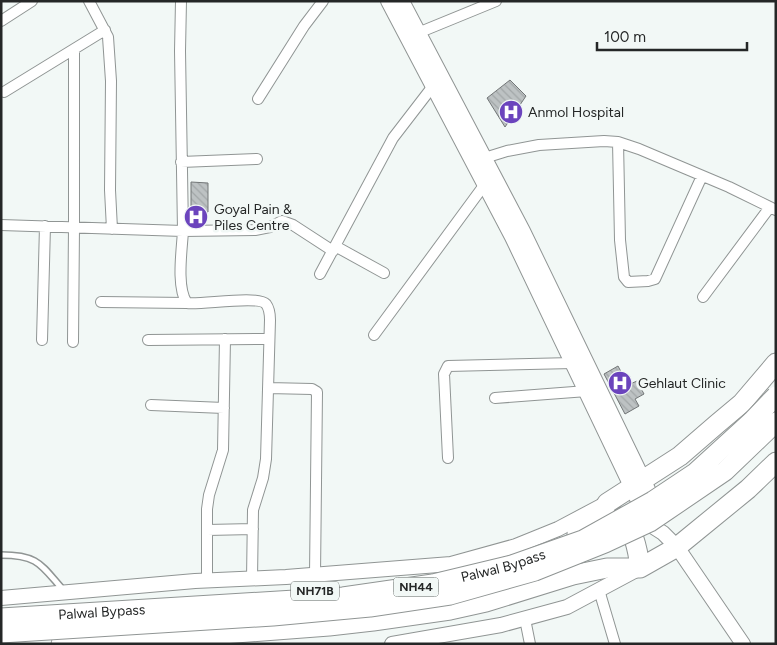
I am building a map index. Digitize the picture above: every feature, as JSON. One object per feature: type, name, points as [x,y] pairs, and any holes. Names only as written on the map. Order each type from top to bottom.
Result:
[{"type":"highway","points":[[640,568],[638,552],[628,523],[617,510],[607,503],[680,456],[742,402],[776,363]]},
{"type":"highway","name":"Palwal Bypass","points":[[1,618],[343,597],[433,584],[512,565],[583,540],[647,504],[695,473],[752,421],[776,396]]},
{"type":"highway","name":"Palwal Bypass","points":[[1,633],[292,614],[370,607],[450,595],[535,571],[606,543],[650,522],[725,471],[776,422]]},
{"type":"highway","points":[[61,644],[157,639],[373,621],[450,610],[486,602],[581,573],[608,568],[640,568],[677,547],[748,489],[776,462]]},
{"type":"highway","name":"NH71B","points":[[1,612],[338,590],[450,574],[532,551],[585,531],[598,522],[607,503]]},
{"type":"street","points":[[1,21],[32,1]]},
{"type":"street","points":[[89,1],[108,36],[111,81],[110,190],[112,229]]},
{"type":"street","points":[[181,1],[182,296],[187,303]]},
{"type":"street","points":[[258,99],[304,26],[323,1]]},
{"type":"street","points":[[388,1],[413,35],[479,160],[485,184],[586,391],[647,504],[652,526],[663,533],[677,547],[743,644]]},
{"type":"street","points":[[402,1],[433,86],[523,231],[637,484]]},
{"type":"street","points":[[413,35],[496,1]]},
{"type":"street","points":[[4,92],[105,30]]},
{"type":"street","points":[[72,342],[74,49]]},
{"type":"street","points":[[320,274],[393,138],[433,86]]},
{"type":"street","points":[[479,160],[539,145],[618,142],[639,149],[773,208],[703,297]]},
{"type":"street","points":[[618,142],[620,240],[624,277],[628,282],[648,281],[654,278],[702,176]]},
{"type":"street","points":[[182,162],[257,159]]},
{"type":"street","points":[[374,335],[485,184]]},
{"type":"street","points":[[1,225],[183,231],[255,230],[270,227],[282,221],[384,273]]},
{"type":"street","points":[[42,340],[45,226]]},
{"type":"street","points":[[102,302],[187,303],[230,300],[264,302],[268,306],[270,320],[266,459],[263,478],[253,510],[252,579]]},
{"type":"street","points":[[207,580],[207,509],[209,495],[223,450],[225,339]]},
{"type":"street","points":[[148,340],[269,339]]},
{"type":"street","points":[[448,458],[444,374],[448,366],[573,362]]},
{"type":"street","points":[[268,388],[312,389],[317,392],[316,575]]},
{"type":"street","points":[[495,398],[586,391]]},
{"type":"street","points":[[151,405],[224,408]]},
{"type":"street","points":[[1,598],[207,580],[316,575],[451,564],[516,546],[558,529],[607,503]]},
{"type":"street","points":[[207,530],[253,529]]},
{"type":"street","points":[[392,644],[416,642],[501,625],[567,607],[640,568]]},
{"type":"street","points":[[599,590],[615,644]]},
{"type":"street","points":[[525,619],[530,644]]},
{"type":"lane","points":[[1,556],[20,555],[39,563],[65,592]]},
{"type":"building","points":[[510,80],[526,96],[505,127],[487,98]]},
{"type":"building","points":[[191,182],[208,183],[208,212],[191,212]]},
{"type":"building","points":[[618,366],[628,385],[637,381],[644,394],[635,399],[639,406],[625,414],[604,374]]},
{"type":"place","name":"Anmol Hospital","points":[[511,112]]},
{"type":"place","name":"Goyal Pain & Piles Centre","points":[[196,217]]},
{"type":"place","name":"Gehlaut Clinic","points":[[620,383]]}]
